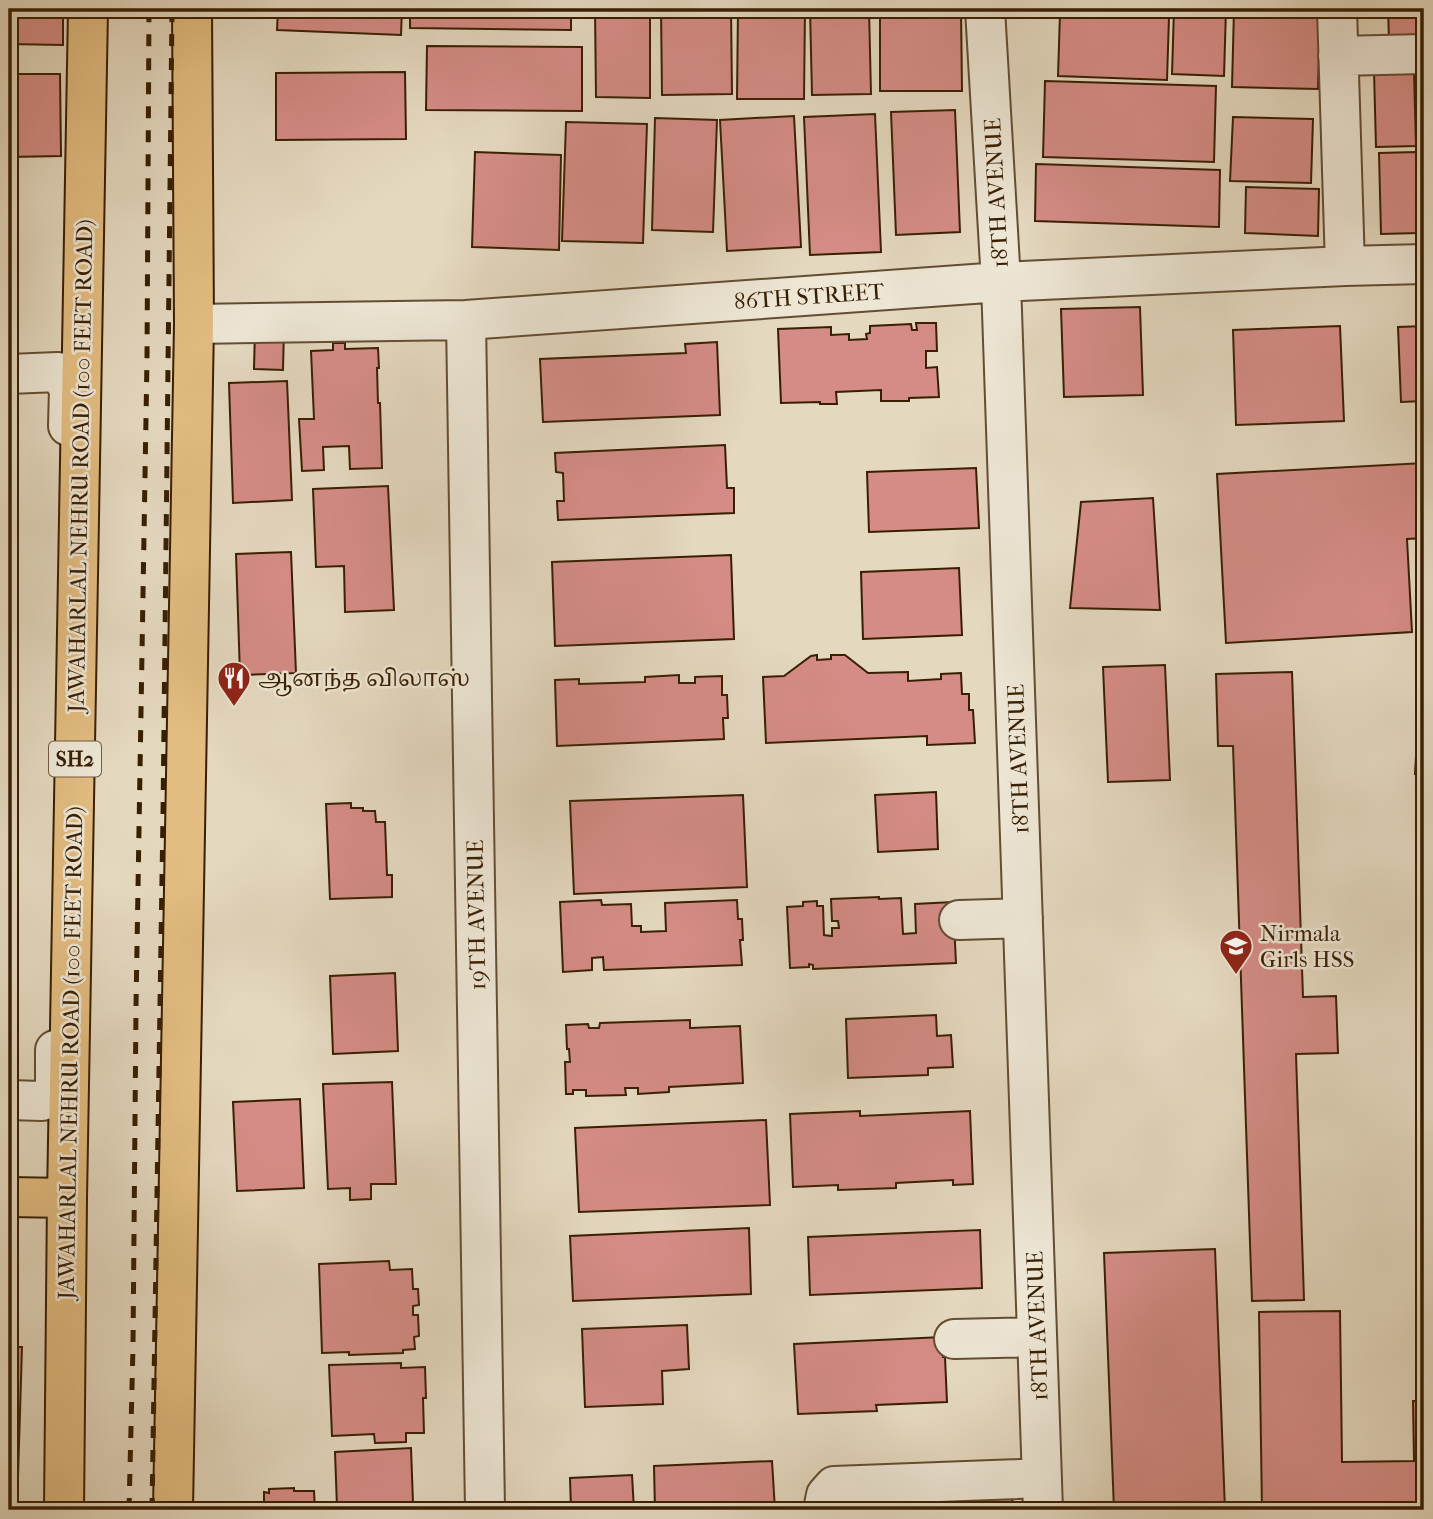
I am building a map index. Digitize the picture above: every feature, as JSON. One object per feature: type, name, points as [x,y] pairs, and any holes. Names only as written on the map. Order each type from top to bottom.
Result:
[{"type":"main road","name":"JAWAHARLAL NEHRU ROAD (100 FEET ROAD)","points":[[64,1510],[67,1198],[62,989],[73,487],[88,9]]},
{"type":"main road","points":[[173,1510],[194,324],[192,9]]},
{"type":"main road","points":[[9,1197],[67,1198]]},
{"type":"street","name":"18TH AVENUE","points":[[985,9],[1001,282],[1043,1494]]},
{"type":"street","points":[[1337,9],[1345,266]]},
{"type":"street","points":[[1338,56],[1424,54]]},
{"type":"street","name":"86TH STREET","points":[[194,324],[466,320],[1001,282],[1424,264]]},
{"type":"street","name":"19TH AVENUE","points":[[466,320],[485,1510]]},
{"type":"street","points":[[9,374],[58,372],[69,388],[73,487]]},
{"type":"street","points":[[959,920],[1023,918]]},
{"type":"street","points":[[9,1100],[42,1101],[55,1094],[62,989]]},
{"type":"street","points":[[954,1339],[1037,1337]]},
{"type":"street","points":[[823,1510],[826,1495],[834,1486],[1043,1494]]},
{"type":"building","points":[[9,9],[63,9],[63,45],[9,44]]},
{"type":"building","points":[[278,9],[402,9],[401,35],[277,30]]},
{"type":"building","points":[[410,9],[571,9],[571,30],[410,28]]},
{"type":"building","points":[[595,9],[650,9],[650,98],[596,97]]},
{"type":"building","points":[[661,9],[731,9],[732,94],[662,95]]},
{"type":"building","points":[[738,9],[805,9],[804,99],[737,99]]},
{"type":"building","points":[[810,9],[869,9],[871,94],[812,95]]},
{"type":"building","points":[[880,9],[961,9],[962,91],[880,91]]},
{"type":"building","points":[[1174,9],[1226,9],[1224,76],[1172,74]]},
{"type":"building","points":[[1234,9],[1320,9],[1318,89],[1232,87]]},
{"type":"building","points":[[1388,9],[1419,9],[1420,39],[1389,40]]},
{"type":"building","points":[[1060,13],[1169,17],[1167,80],[1058,76]]},
{"type":"building","points":[[427,46],[582,47],[582,111],[426,110]]},
{"type":"building","points":[[1374,71],[1414,71],[1416,146],[1376,147]]},
{"type":"building","points":[[405,72],[406,139],[276,140],[276,73]]},
{"type":"building","points":[[1421,73],[1424,73],[1424,151],[1423,151]]},
{"type":"building","points":[[9,74],[60,74],[61,156],[9,157]]},
{"type":"building","points":[[1045,81],[1216,86],[1214,162],[1043,157]]},
{"type":"building","points":[[955,110],[960,232],[896,235],[891,112]]},
{"type":"building","points":[[875,114],[881,252],[810,255],[804,117]]},
{"type":"building","points":[[794,116],[801,247],[727,251],[720,120]]},
{"type":"building","points":[[1233,117],[1313,119],[1311,183],[1230,181]]},
{"type":"building","points":[[655,118],[717,120],[713,232],[652,230]]},
{"type":"building","points":[[566,122],[647,124],[643,243],[562,241]]},
{"type":"building","points":[[475,152],[561,155],[559,250],[472,247]]},
{"type":"building","points":[[1416,152],[1418,233],[1381,234],[1379,153]]},
{"type":"building","points":[[1036,164],[1220,170],[1219,227],[1035,221]]},
{"type":"building","points":[[1246,187],[1319,189],[1318,236],[1245,233]]},
{"type":"building","points":[[1140,307],[1143,395],[1064,397],[1061,309]]},
{"type":"building","points":[[916,323],[936,323],[937,351],[926,351],[926,368],[937,367],[939,397],[881,401],[881,390],[836,392],[837,404],[781,403],[778,329],[831,327],[831,335],[849,334],[849,340],[867,339],[870,326],[911,324],[912,330],[917,330]]},
{"type":"building","points":[[1340,326],[1344,421],[1236,425],[1233,330]]},
{"type":"building","points":[[1424,326],[1424,401],[1401,402],[1398,327]]},
{"type":"building","points":[[255,329],[284,329],[283,370],[254,369]]},
{"type":"building","points":[[717,342],[720,415],[543,422],[540,359],[686,353],[685,344]]},
{"type":"building","points":[[333,343],[345,343],[345,349],[378,348],[382,468],[350,469],[349,446],[323,447],[324,470],[302,471],[299,419],[314,419],[311,351],[333,350]]},
{"type":"building","points":[[287,381],[292,500],[233,503],[229,383]]},
{"type":"building","points":[[725,445],[727,488],[734,488],[734,513],[558,520],[557,501],[564,501],[563,473],[556,472],[555,453]]},
{"type":"building","points":[[1424,463],[1424,538],[1407,539],[1412,632],[1226,643],[1217,474]]},
{"type":"building","points":[[976,468],[979,528],[869,532],[867,472]]},
{"type":"building","points":[[388,486],[394,610],[345,612],[344,566],[316,567],[313,489]]},
{"type":"building","points":[[1153,498],[1160,610],[1070,608],[1081,502]]},
{"type":"building","points":[[291,552],[296,673],[240,675],[236,554]]},
{"type":"building","points":[[731,555],[734,639],[555,646],[552,562]]},
{"type":"building","points":[[959,568],[962,635],[863,639],[861,572]]},
{"type":"building","points":[[817,655],[817,660],[831,659],[831,655],[845,655],[868,673],[908,672],[908,681],[941,679],[941,674],[961,673],[962,694],[969,694],[969,710],[973,710],[975,743],[927,745],[927,736],[766,743],[763,677],[784,676],[811,656]]},
{"type":"building","points":[[1165,665],[1170,780],[1108,782],[1103,667]]},
{"type":"building","points":[[1292,672],[1303,997],[1336,996],[1338,1053],[1296,1054],[1304,1300],[1252,1301],[1233,746],[1218,746],[1216,674]]},
{"type":"building","points":[[679,675],[679,683],[695,683],[695,677],[722,676],[722,695],[727,695],[728,718],[723,718],[724,739],[557,746],[555,680],[579,679],[579,684],[645,682],[645,677]]},
{"type":"building","points":[[1420,684],[1424,684],[1424,774],[1415,774]]},
{"type":"building","points":[[936,792],[938,849],[878,852],[875,795]]},
{"type":"building","points":[[743,795],[747,887],[574,894],[570,801]]},
{"type":"building","points":[[351,803],[351,808],[375,811],[376,822],[385,822],[387,875],[392,875],[392,897],[330,899],[326,804]]},
{"type":"building","points":[[901,898],[903,934],[916,933],[915,904],[953,902],[956,963],[813,969],[813,965],[809,964],[809,967],[790,968],[787,907],[803,906],[803,902],[817,901],[817,906],[823,906],[824,935],[832,936],[832,928],[839,928],[838,921],[832,921],[831,899]]},
{"type":"building","points":[[601,900],[602,905],[631,904],[632,926],[641,926],[641,932],[666,931],[665,903],[737,900],[738,919],[742,919],[742,965],[604,970],[603,957],[592,958],[592,970],[563,972],[560,902]]},
{"type":"building","points":[[395,973],[398,1051],[333,1054],[330,976]]},
{"type":"building","points":[[936,1015],[937,1036],[951,1035],[953,1067],[928,1068],[928,1075],[848,1078],[846,1019]]},
{"type":"building","points":[[690,1020],[690,1028],[740,1026],[743,1083],[669,1087],[669,1092],[638,1094],[638,1088],[625,1088],[626,1095],[586,1096],[586,1090],[573,1090],[573,1094],[566,1094],[565,1062],[570,1062],[566,1025],[588,1024],[589,1028],[599,1028],[600,1023]]},
{"type":"building","points":[[392,1082],[396,1184],[371,1184],[371,1199],[350,1200],[350,1188],[328,1189],[323,1084]]},
{"type":"building","points":[[300,1099],[304,1188],[237,1191],[233,1102]]},
{"type":"building","points":[[860,1111],[860,1116],[970,1111],[973,1184],[953,1185],[953,1180],[896,1183],[896,1188],[838,1190],[838,1185],[793,1187],[790,1114]]},
{"type":"building","points":[[766,1120],[770,1205],[579,1212],[575,1128]]},
{"type":"building","points":[[749,1228],[751,1294],[573,1301],[570,1236]]},
{"type":"building","points":[[980,1230],[982,1288],[810,1295],[808,1237]]},
{"type":"building","points":[[1215,1249],[1225,1510],[1114,1510],[1104,1253]]},
{"type":"building","points":[[389,1261],[390,1270],[412,1269],[413,1289],[418,1289],[419,1305],[413,1306],[413,1315],[418,1315],[419,1336],[414,1337],[415,1349],[403,1350],[403,1353],[322,1353],[319,1264]]},
{"type":"building","points":[[1340,1311],[1342,1462],[1414,1461],[1413,1401],[1424,1401],[1424,1510],[1262,1510],[1259,1312]]},
{"type":"building","points":[[687,1325],[689,1369],[662,1371],[663,1404],[585,1407],[582,1329]]},
{"type":"building","points":[[942,1337],[947,1402],[876,1405],[877,1411],[798,1414],[794,1344]]},
{"type":"building","points":[[9,1347],[22,1347],[17,1510],[9,1510]]},
{"type":"building","points":[[401,1363],[401,1368],[425,1367],[424,1433],[406,1433],[406,1442],[375,1443],[374,1434],[332,1436],[329,1365]]},
{"type":"building","points":[[411,1448],[413,1503],[337,1507],[335,1452]]},
{"type":"building","points":[[772,1461],[775,1510],[655,1510],[654,1466]]},
{"type":"building","points":[[632,1475],[634,1510],[571,1510],[570,1478]]},
{"type":"building","points":[[294,1488],[294,1491],[314,1491],[315,1510],[264,1510],[264,1492],[269,1493],[269,1489]]},
{"type":"building","points":[[1012,1495],[1013,1510],[832,1510],[832,1499]]},
{"type":"railway","points":[[129,1510],[147,359],[149,9]]},
{"type":"railway","points":[[152,1510],[172,9]]},
{"type":"place","name":"ஆனந்த விலாஸ்","points":[[234,708]]},
{"type":"place","name":"Nirmala Girls HSS","points":[[1236,976]]}]
